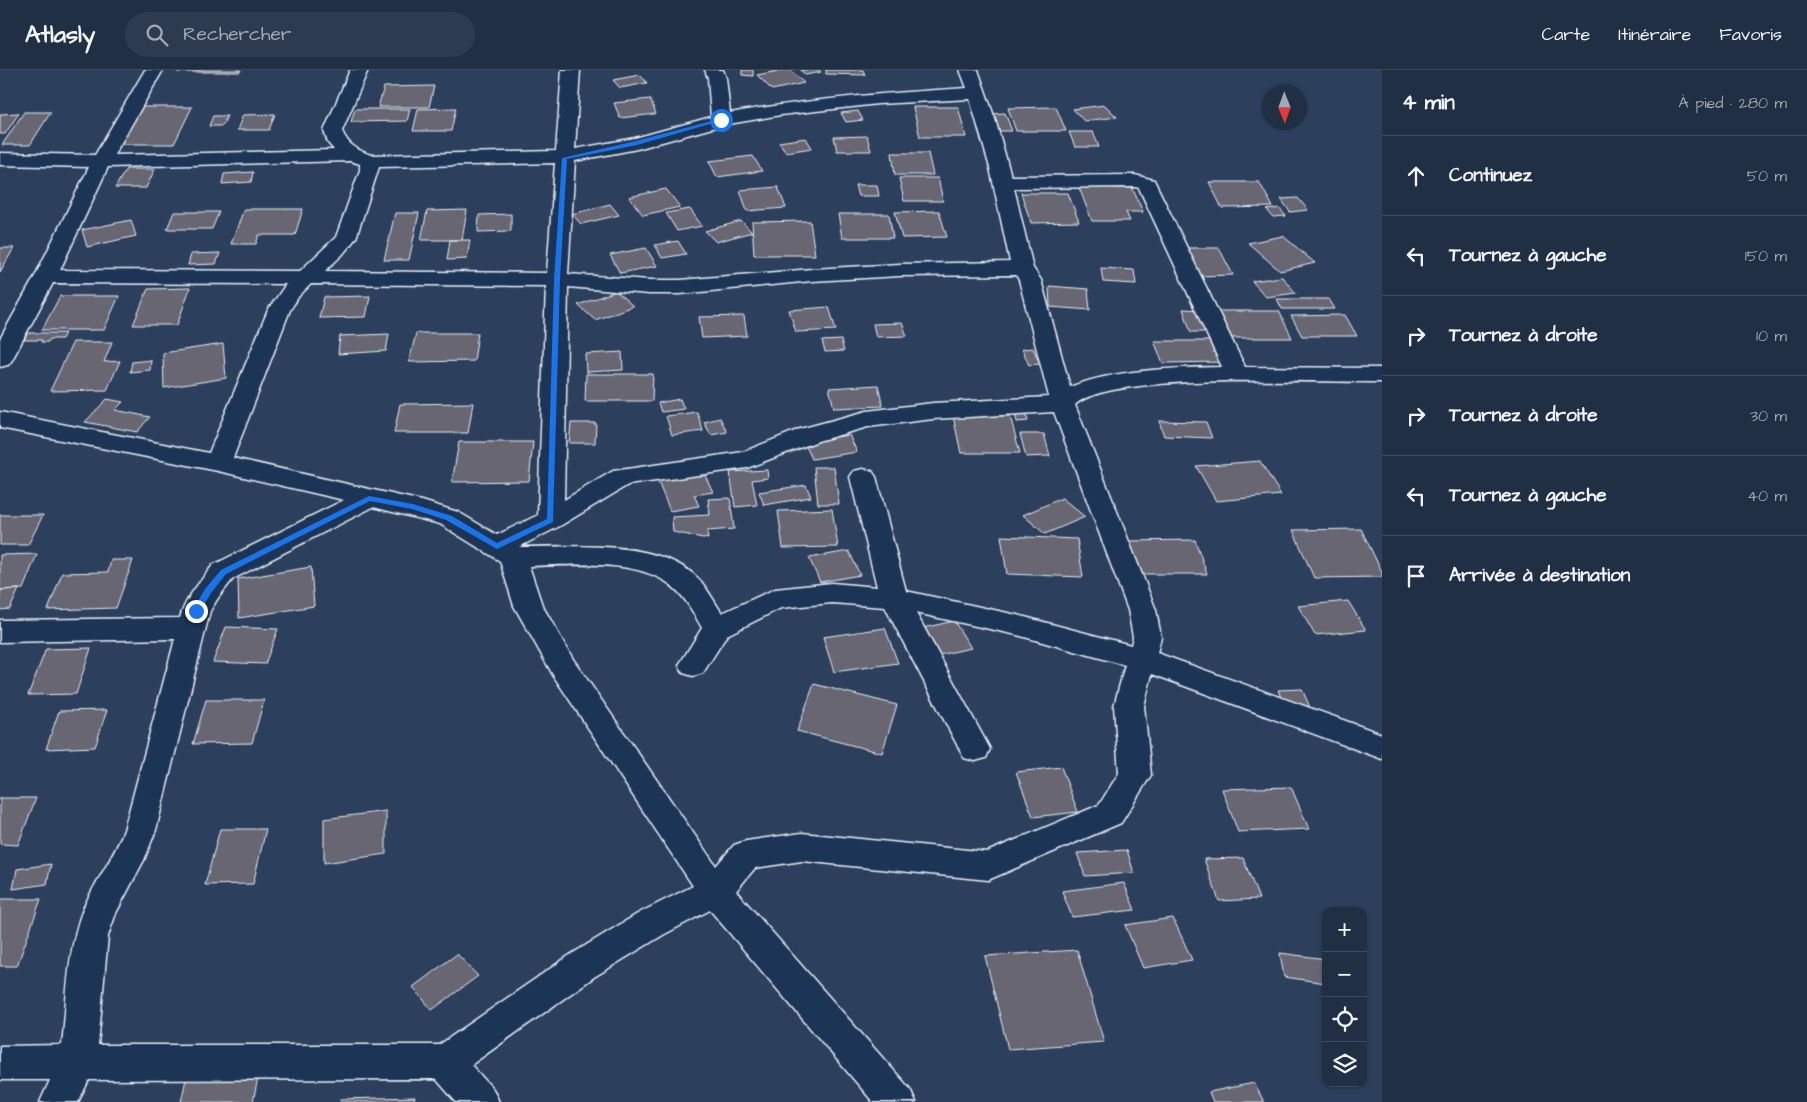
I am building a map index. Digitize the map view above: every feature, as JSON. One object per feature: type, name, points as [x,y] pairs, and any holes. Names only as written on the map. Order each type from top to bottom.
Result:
[{"type":"street","points":[[0,360],[46,276],[101,161],[154,70]]},
{"type":"street","points":[[551,520],[557,280],[571,70]]},
{"type":"street","points":[[714,70],[717,78],[721,120]]},
{"type":"street","points":[[0,1063],[445,1062],[582,966],[651,924],[714,891],[746,855],[802,847],[988,866],[1110,814],[1135,775],[1129,706],[1147,637],[1142,610],[1063,404],[1030,280],[1022,268],[1003,182],[970,70]]},
{"type":"street","points":[[218,463],[279,310],[290,292],[346,238],[370,170],[360,158],[338,142],[333,132],[363,71]]},
{"type":"street","points":[[0,159],[101,161],[564,158],[637,143],[721,120],[826,103],[978,93]]},
{"type":"street","points":[[1003,182],[1135,181],[1147,184],[1237,374]]},
{"type":"street","points":[[46,276],[557,280],[680,287],[890,270],[1022,268]]},
{"type":"street","points":[[504,551],[622,477],[747,460],[809,434],[867,419],[934,411],[1063,404],[1076,393],[1108,384],[1160,377],[1237,374],[1340,377],[1382,375]]},
{"type":"street","points":[[0,420],[218,463],[413,507],[449,518],[504,551],[631,558],[662,567],[684,580],[717,628]]},
{"type":"street","points":[[863,476],[894,598],[975,749]]},
{"type":"street","points":[[59,1102],[78,1064],[90,936],[100,909],[134,850],[196,611],[208,591],[224,572],[369,498]]},
{"type":"street","points":[[504,551],[528,606],[562,667],[714,891],[897,1102]]},
{"type":"street","points":[[693,665],[717,628],[775,598],[799,594],[832,593],[894,598],[1017,625],[1142,659],[1382,747]]},
{"type":"street","points":[[0,631],[192,628]]},
{"type":"street","points":[[445,1062],[480,1102]]},
{"type":"building","points":[[178,70],[241,70],[240,72],[177,72]]},
{"type":"building","points":[[742,70],[753,70],[753,76],[742,75]]},
{"type":"building","points":[[790,70],[804,83],[772,90],[757,75]]},
{"type":"building","points":[[801,70],[819,70],[821,72],[805,75]]},
{"type":"building","points":[[826,70],[863,70],[865,75],[826,74]]},
{"type":"building","points":[[640,75],[647,83],[620,88],[613,80]]},
{"type":"building","points":[[434,86],[429,107],[378,107],[384,87]]},
{"type":"building","points":[[650,99],[656,114],[620,118],[614,103]]},
{"type":"building","points":[[1105,105],[1117,117],[1084,121],[1073,109]]},
{"type":"building","points":[[141,107],[192,107],[174,144],[121,144]]},
{"type":"building","points":[[913,107],[958,107],[966,137],[920,137]]},
{"type":"building","points":[[1056,107],[1066,131],[1016,131],[1008,108]]},
{"type":"building","points":[[456,108],[451,131],[413,131],[418,109]]},
{"type":"building","points":[[355,109],[410,109],[407,121],[351,122]]},
{"type":"building","points":[[858,111],[863,120],[846,122],[841,113]]},
{"type":"building","points":[[24,112],[51,112],[30,145],[2,145]]},
{"type":"building","points":[[19,113],[5,134],[0,134],[0,114]]},
{"type":"building","points":[[1005,113],[1012,131],[997,131],[991,114]]},
{"type":"building","points":[[275,114],[269,130],[237,130],[243,115]]},
{"type":"building","points":[[213,116],[227,116],[222,126],[209,126]]},
{"type":"building","points":[[1069,132],[1093,132],[1099,147],[1075,147]]},
{"type":"building","points":[[867,136],[871,151],[837,151],[834,137]]},
{"type":"building","points":[[806,138],[812,148],[786,152],[779,142]]},
{"type":"building","points":[[892,153],[928,153],[933,175],[895,175]]},
{"type":"building","points":[[753,156],[762,171],[717,177],[709,161]]},
{"type":"building","points":[[126,169],[155,169],[146,188],[115,188]]},
{"type":"building","points":[[253,172],[251,182],[222,184],[224,174]]},
{"type":"building","points":[[899,178],[938,178],[943,201],[904,201]]},
{"type":"building","points":[[1209,182],[1259,182],[1273,207],[1222,208]]},
{"type":"building","points":[[855,185],[877,185],[879,196],[858,196]]},
{"type":"building","points":[[1078,185],[1131,185],[1143,212],[1126,212],[1130,221],[1092,221]]},
{"type":"building","points":[[778,187],[786,208],[747,211],[740,190]]},
{"type":"building","points":[[666,189],[680,207],[643,215],[629,197]]},
{"type":"building","points":[[1021,193],[1068,193],[1079,222],[1031,223]]},
{"type":"building","points":[[1298,198],[1308,210],[1290,212],[1281,199]]},
{"type":"building","points":[[610,204],[619,215],[581,224],[572,214]]},
{"type":"building","points":[[1279,208],[1286,216],[1273,217],[1267,210]]},
{"type":"building","points":[[244,209],[303,209],[295,235],[259,235],[256,244],[231,244]]},
{"type":"building","points":[[690,209],[702,226],[677,231],[666,213]]},
{"type":"building","points":[[467,210],[462,240],[421,240],[427,211]]},
{"type":"building","points":[[939,211],[947,237],[902,238],[895,212]]},
{"type":"building","points":[[174,212],[219,212],[212,229],[167,229]]},
{"type":"building","points":[[395,213],[419,213],[409,260],[384,260]]},
{"type":"building","points":[[511,214],[511,231],[478,232],[479,215]]},
{"type":"building","points":[[838,214],[889,214],[893,238],[842,238]]},
{"type":"building","points":[[131,220],[136,236],[87,247],[82,230]]},
{"type":"building","points":[[741,221],[752,232],[716,242],[705,231]]},
{"type":"building","points":[[810,221],[815,255],[754,255],[752,222]]},
{"type":"building","points":[[1283,236],[1315,263],[1280,271],[1248,243]]},
{"type":"building","points":[[450,240],[470,240],[467,259],[447,260]]},
{"type":"building","points":[[678,241],[686,254],[662,258],[655,245]]},
{"type":"building","points":[[0,248],[14,248],[0,272]]},
{"type":"building","points":[[646,248],[657,266],[620,273],[610,255]]},
{"type":"building","points":[[1186,248],[1219,248],[1233,275],[1200,276]]},
{"type":"building","points":[[220,253],[216,264],[188,265],[191,254]]},
{"type":"building","points":[[1101,268],[1134,270],[1136,284],[1103,282]]},
{"type":"building","points":[[1282,277],[1296,293],[1266,297],[1252,281]]},
{"type":"building","points":[[1049,286],[1088,289],[1090,310],[1050,307]]},
{"type":"building","points":[[190,288],[177,325],[133,325],[148,289]]},
{"type":"building","points":[[616,291],[633,306],[595,320],[578,305]]},
{"type":"building","points":[[60,296],[119,296],[104,330],[42,330]]},
{"type":"building","points":[[370,296],[366,317],[319,318],[324,297]]},
{"type":"building","points":[[1277,299],[1329,299],[1335,309],[1282,309]]},
{"type":"building","points":[[829,307],[836,330],[796,332],[789,310]]},
{"type":"building","points":[[1183,309],[1203,310],[1211,332],[1191,332]]},
{"type":"building","points":[[1216,311],[1279,311],[1292,338],[1228,338]]},
{"type":"building","points":[[1345,315],[1357,336],[1302,336],[1291,316]]},
{"type":"building","points":[[744,316],[747,336],[702,338],[699,317]]},
{"type":"building","points":[[902,323],[907,336],[876,337],[873,324]]},
{"type":"building","points":[[28,333],[65,333],[62,339],[50,339],[48,342],[41,342],[42,340],[24,340]]},
{"type":"building","points":[[416,333],[478,333],[474,361],[409,362]]},
{"type":"building","points":[[389,334],[386,351],[338,354],[340,336]]},
{"type":"building","points":[[841,340],[844,351],[825,352],[822,341]]},
{"type":"building","points":[[1154,341],[1213,341],[1222,362],[1163,363]]},
{"type":"building","points":[[73,342],[112,342],[104,362],[120,361],[107,390],[50,391]]},
{"type":"building","points":[[223,344],[226,378],[164,388],[163,353]]},
{"type":"building","points":[[1033,348],[1040,364],[1029,365],[1022,349]]},
{"type":"building","points":[[622,352],[623,370],[586,372],[585,354]]},
{"type":"building","points":[[151,360],[150,370],[130,372],[132,362]]},
{"type":"building","points":[[586,374],[653,374],[652,401],[585,401]]},
{"type":"building","points":[[878,385],[883,406],[834,408],[829,388]]},
{"type":"building","points":[[107,399],[123,402],[115,410],[150,417],[137,432],[85,422]]},
{"type":"building","points":[[680,399],[684,409],[661,412],[658,403]]},
{"type":"building","points":[[473,403],[468,433],[394,433],[400,404]]},
{"type":"building","points":[[697,412],[703,431],[672,435],[666,416]]},
{"type":"building","points":[[1026,412],[1028,421],[1017,422],[1015,413]]},
{"type":"building","points":[[953,416],[1010,416],[1020,453],[961,453]]},
{"type":"building","points":[[720,418],[727,432],[711,435],[704,422]]},
{"type":"building","points":[[1159,421],[1206,422],[1212,438],[1164,436]]},
{"type":"building","points":[[571,423],[596,423],[595,443],[569,443]]},
{"type":"building","points":[[1020,434],[1044,434],[1050,456],[1026,457]]},
{"type":"building","points":[[849,435],[857,452],[812,459],[804,442]]},
{"type":"building","points":[[459,442],[533,442],[529,481],[452,482]]},
{"type":"building","points":[[1260,461],[1281,495],[1216,501],[1196,466]]},
{"type":"building","points":[[814,467],[834,467],[839,504],[818,504]]},
{"type":"building","points":[[702,469],[713,492],[694,495],[699,506],[670,511],[656,477]]},
{"type":"building","points":[[767,470],[768,478],[752,480],[757,505],[735,507],[730,472]]},
{"type":"building","points":[[806,485],[811,497],[764,505],[759,492]]},
{"type":"building","points":[[730,498],[734,529],[707,531],[708,539],[673,532],[672,517],[710,515],[708,499]]},
{"type":"building","points":[[1062,498],[1085,517],[1045,534],[1023,515]]},
{"type":"building","points":[[832,509],[838,547],[783,548],[778,511]]},
{"type":"building","points":[[0,515],[43,515],[28,545],[0,545]]},
{"type":"building","points":[[1361,529],[1382,572],[1382,577],[1314,578],[1293,530]]},
{"type":"building","points":[[1001,536],[1077,539],[1083,577],[1007,574]]},
{"type":"building","points":[[1195,540],[1207,574],[1139,574],[1128,541]]},
{"type":"building","points":[[849,551],[860,575],[820,582],[809,558]]},
{"type":"building","points":[[37,554],[23,589],[0,590],[0,555]]},
{"type":"building","points":[[111,560],[133,560],[116,608],[48,610],[62,573],[108,572]]},
{"type":"building","points":[[311,567],[314,606],[239,618],[238,579]]},
{"type":"building","points":[[19,589],[10,609],[0,610],[0,590]]},
{"type":"building","points":[[1348,601],[1366,630],[1315,635],[1298,606]]},
{"type":"building","points":[[954,621],[971,648],[939,655],[923,628]]},
{"type":"building","points":[[226,627],[278,629],[265,664],[213,662]]},
{"type":"building","points":[[885,628],[898,663],[834,672],[823,637]]},
{"type":"building","points":[[91,648],[76,694],[28,695],[46,649]]},
{"type":"building","points":[[814,684],[897,705],[882,753],[797,731]]},
{"type":"building","points":[[1302,689],[1311,710],[1286,710],[1278,690]]},
{"type":"building","points":[[206,700],[264,700],[252,743],[193,744]]},
{"type":"building","points":[[107,710],[95,747],[46,749],[59,711]]},
{"type":"building","points":[[1061,767],[1078,812],[1033,817],[1016,772]]},
{"type":"building","points":[[1291,787],[1309,829],[1238,832],[1222,789]]},
{"type":"building","points":[[0,798],[36,798],[18,845],[0,844]]},
{"type":"building","points":[[386,811],[386,854],[324,863],[324,819]]},
{"type":"building","points":[[220,829],[266,829],[253,884],[205,885]]},
{"type":"building","points":[[1127,850],[1134,873],[1085,876],[1077,853]]},
{"type":"building","points":[[1243,858],[1259,899],[1219,901],[1204,859]]},
{"type":"building","points":[[51,864],[47,884],[13,889],[17,869]]},
{"type":"building","points":[[1124,883],[1135,910],[1072,917],[1062,891]]},
{"type":"building","points":[[0,899],[41,899],[17,966],[0,966]]},
{"type":"building","points":[[1173,918],[1192,960],[1143,968],[1125,925]]},
{"type":"building","points":[[1077,950],[1104,1042],[1008,1049],[985,956]]},
{"type":"building","points":[[1280,953],[1322,958],[1322,982],[1284,977]]},
{"type":"building","points":[[457,954],[478,976],[432,1010],[413,987]]},
{"type":"building","points":[[260,1068],[253,1102],[181,1102],[188,1070]]},
{"type":"building","points":[[1254,1083],[1264,1102],[1213,1102],[1209,1092]]},
{"type":"building","points":[[415,1097],[414,1102],[341,1102],[341,1099]]},
{"type":"route","points":[[196,611],[208,591],[224,572],[369,498],[413,507],[449,518],[497,546],[551,520],[557,280],[564,158],[637,143],[721,120]]}]
